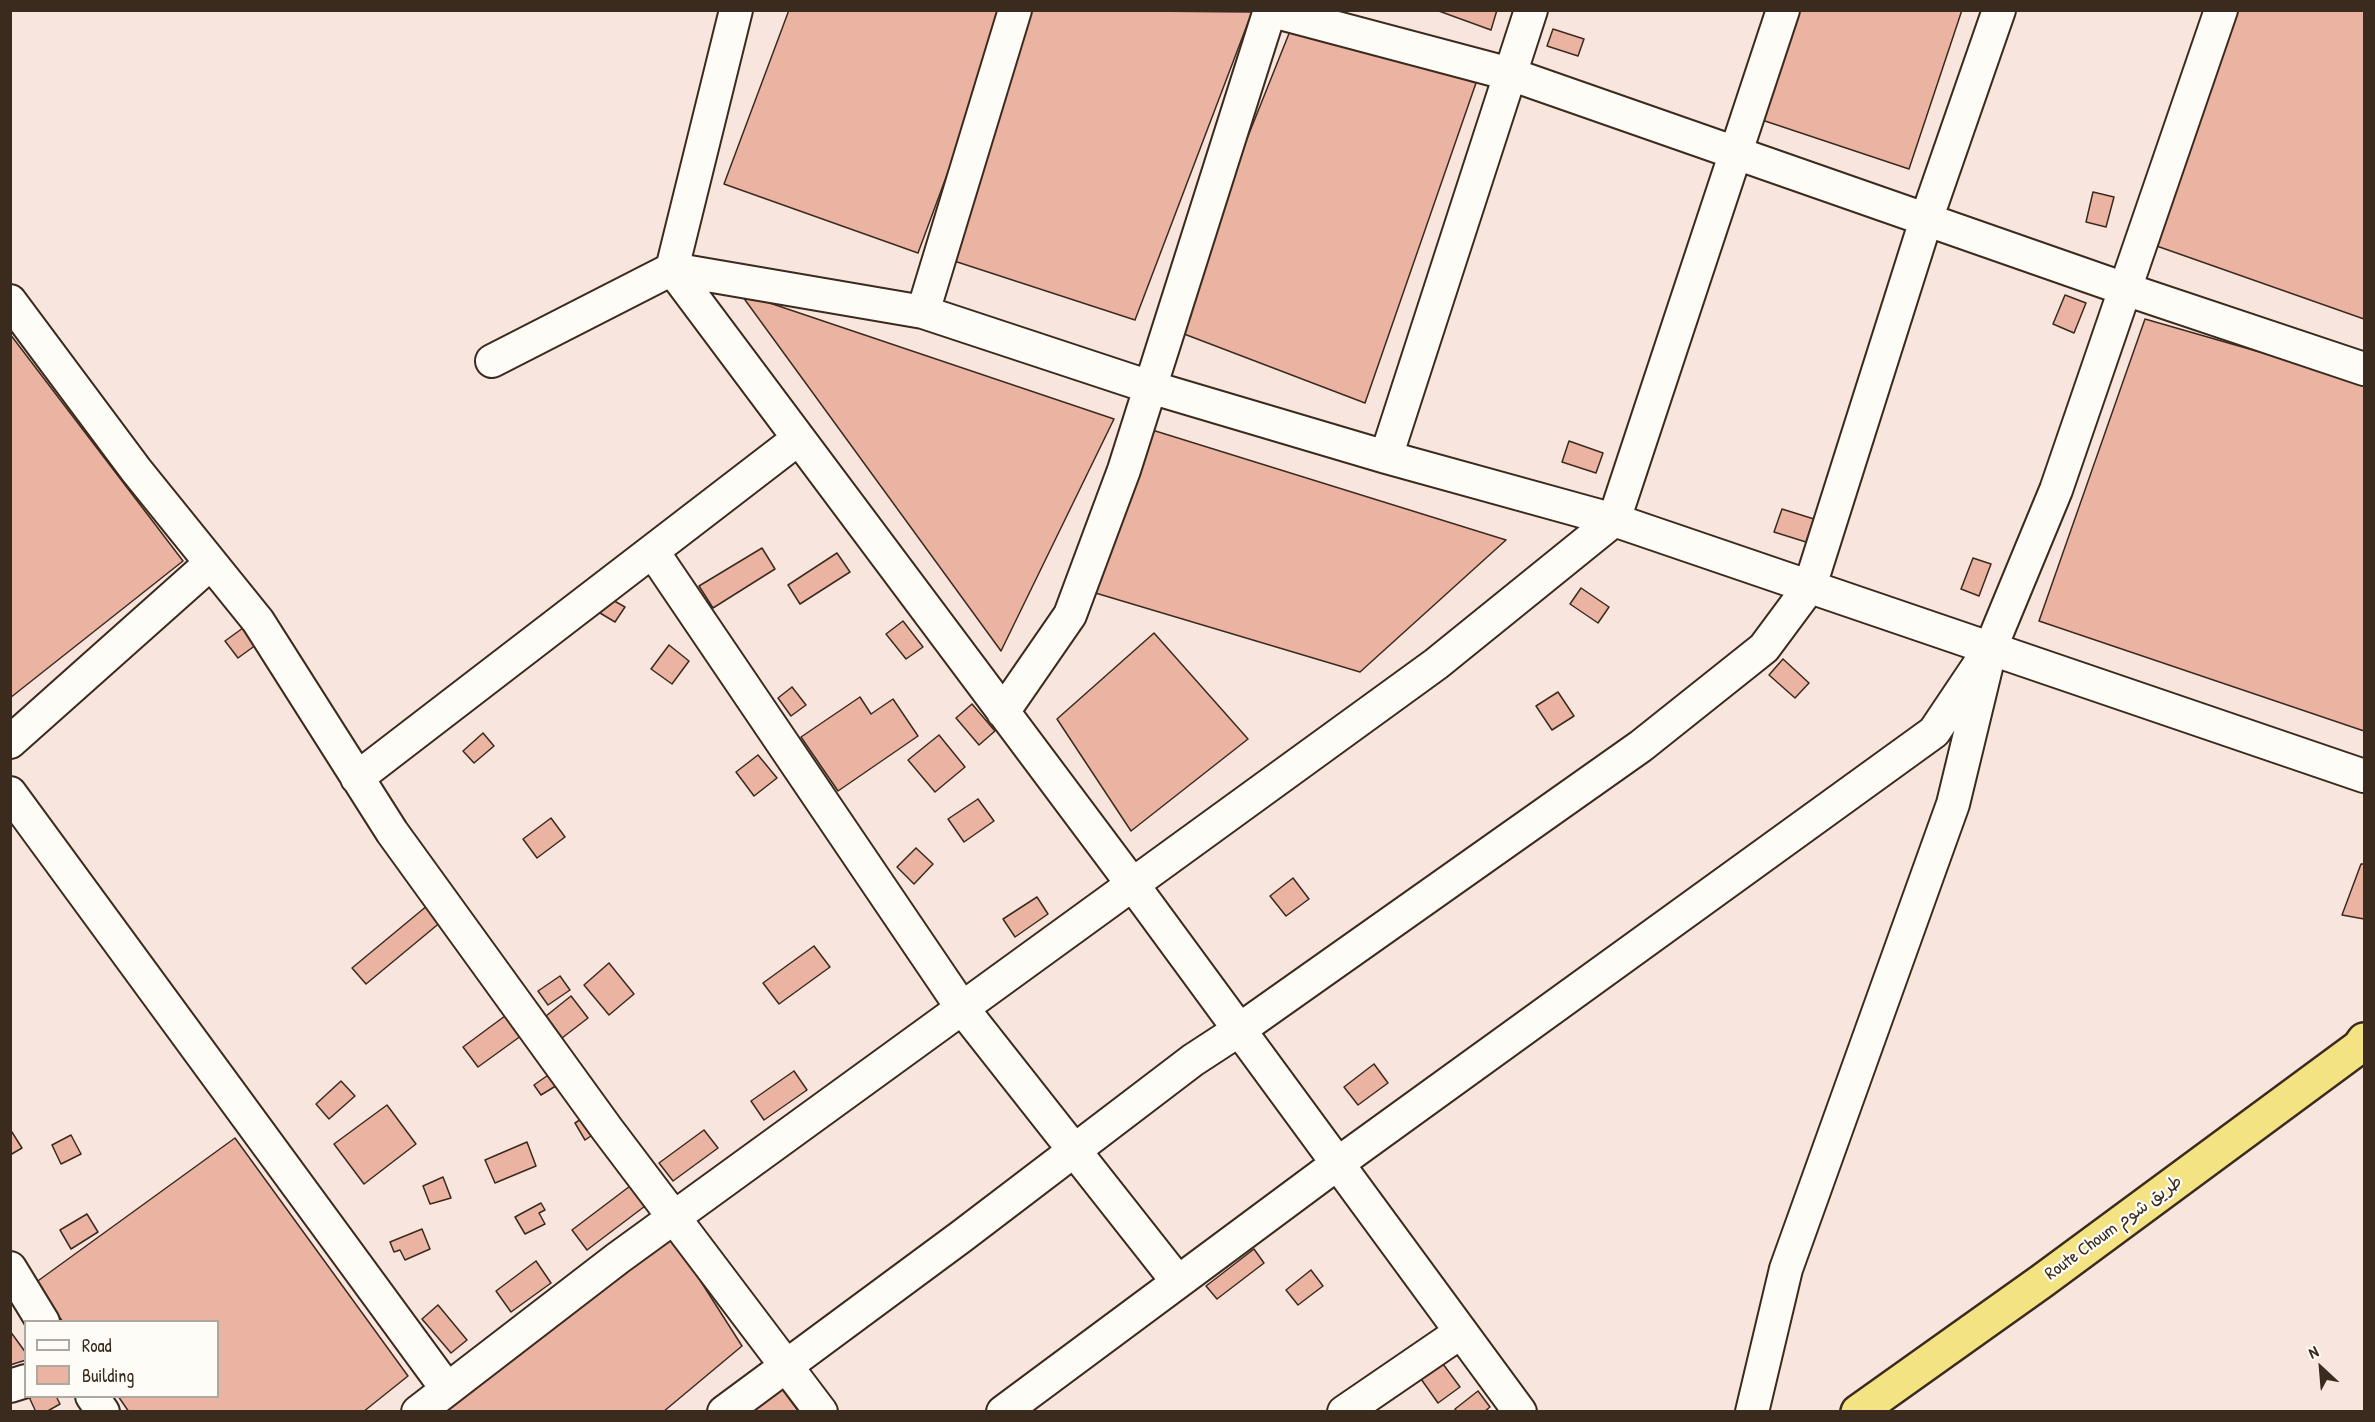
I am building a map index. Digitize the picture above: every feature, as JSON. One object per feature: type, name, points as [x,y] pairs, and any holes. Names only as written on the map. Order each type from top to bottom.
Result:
[{"type":"highway","name":"Route Choum طريق شوم","points":[[1858,1412],[2042,1281],[2359,1047],[2364,1040]]},
{"type":"street","points":[[672,269],[736,10]]},
{"type":"street","points":[[922,312],[1016,10]]},
{"type":"street","points":[[1003,712],[1070,615],[1124,470],[1270,10],[1510,74],[2125,289],[2364,369]]},
{"type":"street","points":[[1386,457],[1531,10]]},
{"type":"street","points":[[418,1412],[674,1217],[1436,664],[1614,520],[1782,10]]},
{"type":"street","points":[[724,1412],[1193,1060],[1239,1030],[1641,746],[1764,648],[1810,586],[1926,219],[1999,10]]},
{"type":"street","points":[[1752,1412],[1786,1269],[1953,804],[1991,647],[2056,490],[2221,10]]},
{"type":"street","points":[[672,269],[1133,885],[1520,1412]]},
{"type":"street","points":[[492,361],[672,269],[922,312],[1150,387],[1386,457],[1614,520],[2364,776]]},
{"type":"street","points":[[10,301],[136,470],[258,621],[392,832],[674,1217],[821,1412]]},
{"type":"street","points":[[357,778],[798,439]]},
{"type":"street","points":[[653,552],[962,1008],[1076,1149],[1178,1282]]},
{"type":"street","points":[[10,742],[211,563]]},
{"type":"street","points":[[1002,1412],[1337,1164],[1934,732],[1991,647]]},
{"type":"street","points":[[10,793],[447,1389]]},
{"type":"street","points":[[10,1268],[42,1320]]},
{"type":"street","points":[[1344,1412],[1461,1332]]},
{"type":"street","points":[[93,1398],[103,1412]]},
{"type":"building","points":[[789,10],[1008,10],[918,253],[724,184]]},
{"type":"building","points":[[1032,10],[1252,12],[1135,320],[948,259]]},
{"type":"building","points":[[1436,10],[1497,10],[1491,30]]},
{"type":"building","points":[[1793,10],[1962,10],[1909,169],[1756,118]]},
{"type":"building","points":[[2234,10],[2364,10],[2364,319],[2151,244]]},
{"type":"building","points":[[1294,21],[1476,83],[1365,403],[1171,329]]},
{"type":"building","points":[[1553,29],[1584,39],[1578,56],[1547,46]]},
{"type":"building","points":[[2093,192],[2114,197],[2106,227],[2086,222]]},
{"type":"building","points":[[740,293],[1114,419],[1001,651]]},
{"type":"building","points":[[2065,295],[2086,303],[2074,333],[2053,324]]},
{"type":"building","points":[[2145,319],[2364,382],[2364,731],[2039,621]]},
{"type":"building","points":[[10,334],[183,561],[10,698]]},
{"type":"building","points":[[1149,429],[1506,540],[1360,672],[1082,589]]},
{"type":"building","points":[[1569,441],[1603,453],[1596,473],[1562,462]]},
{"type":"building","points":[[1782,509],[1814,519],[1806,542],[1774,532]]},
{"type":"building","points":[[762,548],[775,569],[713,608],[699,586]]},
{"type":"building","points":[[837,553],[850,572],[800,604],[788,585]]},
{"type":"building","points":[[1973,558],[1991,564],[1979,596],[1961,589]]},
{"type":"building","points":[[1581,588],[1609,607],[1598,623],[1570,604]]},
{"type":"building","points":[[609,598],[625,607],[615,622],[600,613]]},
{"type":"building","points":[[903,621],[923,647],[906,659],[886,634]]},
{"type":"building","points":[[247,625],[260,642],[238,658],[225,641]]},
{"type":"building","points":[[1154,633],[1248,739],[1131,831],[1057,719]]},
{"type":"building","points":[[669,645],[689,661],[672,684],[651,669]]},
{"type":"building","points":[[1783,659],[1809,683],[1795,698],[1769,675]]},
{"type":"building","points":[[792,687],[806,705],[791,716],[778,698]]},
{"type":"building","points":[[1558,692],[1574,716],[1552,730],[1536,706]]},
{"type":"building","points":[[860,697],[871,714],[893,699],[918,736],[838,791],[801,737]]},
{"type":"building","points":[[972,704],[995,731],[979,745],[956,718]]},
{"type":"building","points":[[483,733],[494,746],[474,763],[463,751]]},
{"type":"building","points":[[939,735],[965,767],[935,792],[908,760]]},
{"type":"building","points":[[758,755],[777,778],[754,796],[736,772]]},
{"type":"building","points":[[978,799],[994,821],[964,842],[948,819]]},
{"type":"building","points":[[551,818],[565,837],[537,858],[523,839]]},
{"type":"building","points":[[916,848],[933,864],[914,884],[897,867]]},
{"type":"building","points":[[2361,864],[2364,864],[2364,919],[2342,915]]},
{"type":"building","points":[[1293,878],[1309,899],[1286,916],[1270,896]]},
{"type":"building","points":[[1037,897],[1048,914],[1015,937],[1003,919]]},
{"type":"building","points":[[428,905],[442,921],[366,984],[352,968]]},
{"type":"building","points":[[814,946],[830,967],[779,1004],[763,983]]},
{"type":"building","points":[[609,963],[634,994],[609,1015],[584,985]]},
{"type":"building","points":[[560,976],[570,990],[548,1005],[538,991]]},
{"type":"building","points":[[571,996],[588,1018],[562,1038],[546,1016]]},
{"type":"building","points":[[509,1013],[525,1033],[478,1067],[463,1047]]},
{"type":"building","points":[[1374,1064],[1388,1083],[1358,1105],[1344,1087]]},
{"type":"building","points":[[794,1071],[807,1090],[764,1120],[751,1101]]},
{"type":"building","points":[[551,1073],[559,1084],[541,1095],[534,1085]]},
{"type":"building","points":[[341,1081],[355,1096],[329,1119],[316,1104]]},
{"type":"building","points":[[387,1105],[416,1144],[364,1184],[334,1144]]},
{"type":"building","points":[[586,1116],[597,1132],[585,1140],[575,1123]]},
{"type":"building","points":[[10,1129],[22,1148],[10,1155]]},
{"type":"building","points":[[704,1130],[718,1148],[673,1181],[659,1163]]},
{"type":"building","points":[[71,1135],[81,1154],[61,1164],[52,1145]]},
{"type":"building","points":[[235,1138],[408,1376],[363,1412],[129,1412],[119,1398],[219,1398],[219,1320],[62,1320],[35,1283]]},
{"type":"building","points":[[527,1142],[536,1166],[495,1183],[485,1160]]},
{"type":"building","points":[[443,1177],[451,1198],[430,1204],[423,1186]]},
{"type":"building","points":[[638,1180],[653,1200],[587,1250],[572,1230]]},
{"type":"building","points":[[541,1203],[545,1210],[539,1213],[545,1224],[525,1234],[515,1217]]},
{"type":"building","points":[[87,1214],[98,1232],[71,1249],[60,1230]]},
{"type":"building","points":[[422,1229],[430,1249],[405,1260],[400,1250],[394,1252],[390,1242]]},
{"type":"building","points":[[668,1230],[742,1346],[663,1412],[435,1412]]},
{"type":"building","points":[[1254,1249],[1264,1263],[1217,1299],[1206,1286]]},
{"type":"building","points":[[536,1261],[551,1283],[511,1312],[496,1291]]},
{"type":"building","points":[[1311,1270],[1323,1286],[1298,1305],[1286,1290]]},
{"type":"building","points":[[438,1305],[467,1340],[451,1353],[422,1319]]},
{"type":"building","points":[[10,1331],[24,1350],[24,1361],[10,1365]]},
{"type":"building","points":[[1443,1364],[1460,1387],[1438,1403],[1421,1379]]},
{"type":"building","points":[[779,1385],[799,1412],[745,1412]]},
{"type":"building","points":[[1478,1391],[1490,1407],[1484,1412],[1457,1412],[1455,1409]]},
{"type":"building","points":[[29,1398],[57,1398],[60,1404],[46,1412],[36,1412]]}]
